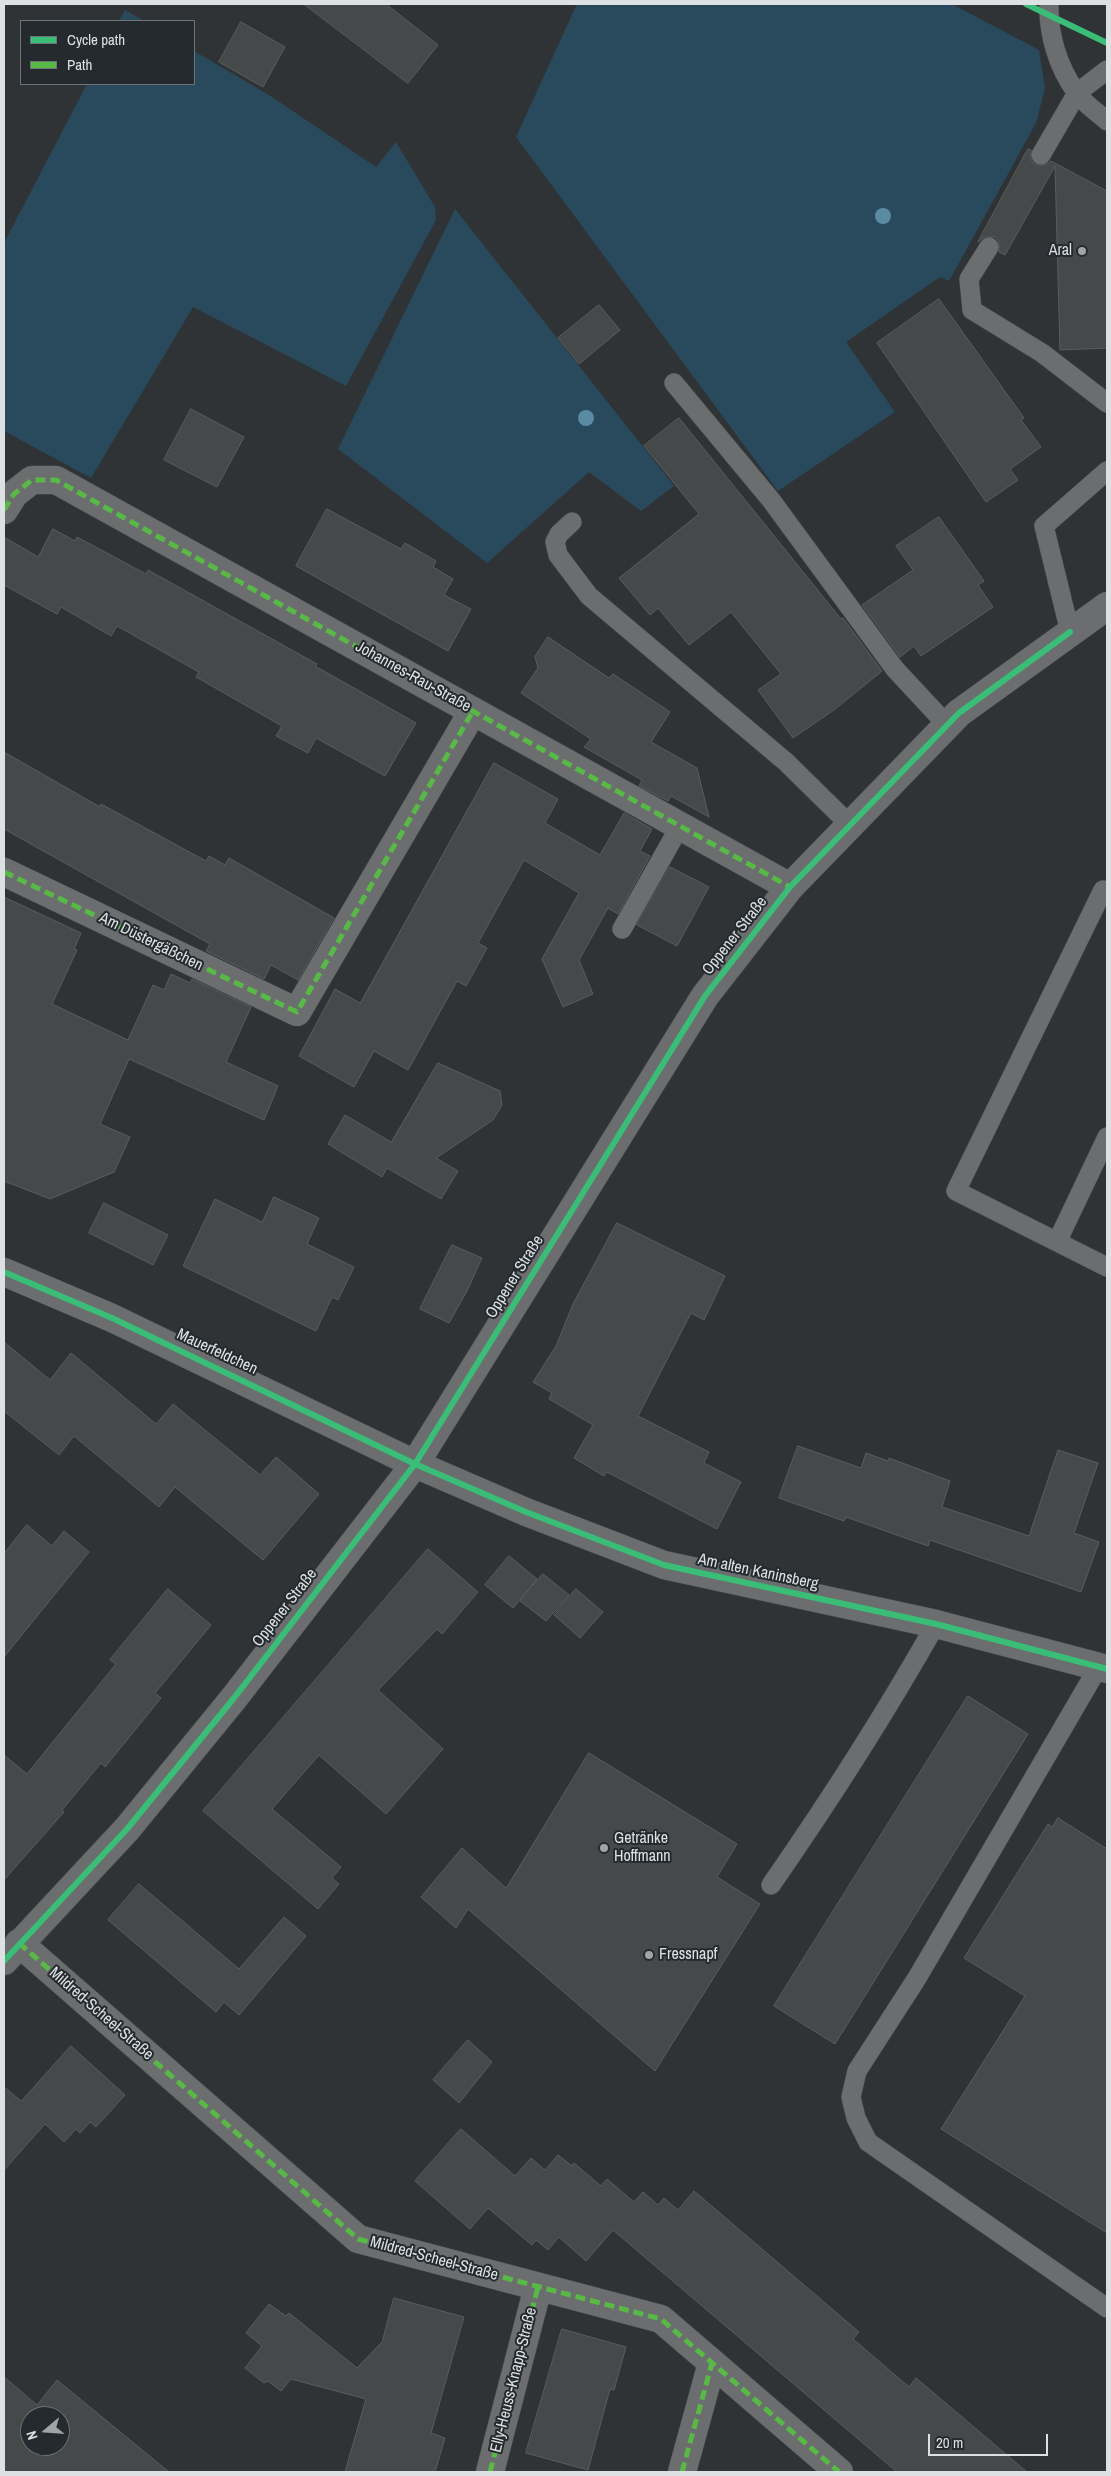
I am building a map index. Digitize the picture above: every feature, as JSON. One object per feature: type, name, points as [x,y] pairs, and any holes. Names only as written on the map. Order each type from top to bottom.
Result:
[{"type":"street","name":"Johannes-Rau-Straße","points":[[4,510],[14,494],[32,480],[56,480],[790,887]]},
{"type":"street","name":"Oppener Straße","points":[[12,1952],[134,1821],[234,1698],[415,1464],[705,996],[790,887],[959,713],[1107,606]]},
{"type":"street","name":"Am Düstergäßchen","points":[[4,872],[297,1012],[473,711]]},
{"type":"street","name":"Mauerfeldchen","points":[[4,1272],[112,1318],[415,1464]]},
{"type":"street","name":"Am alten Kaninsberg","points":[[415,1464],[526,1512],[664,1565],[936,1624],[1103,1668]]},
{"type":"street","name":"Mildred-Scheel-Straße","points":[[12,1952],[358,2239],[661,2319],[839,2472]]},
{"type":"street","name":"Elly-Heuss-Knapp-Straße","points":[[490,2472],[538,2287]]},
{"type":"street","points":[[682,2472],[712,2363]]},
{"type":"lane","points":[[1049,4],[1048,16],[1060,66],[1077,93],[1107,121]]},
{"type":"lane","points":[[1040,155],[1077,93],[1107,70]]},
{"type":"lane","points":[[989,247],[969,280],[972,310],[1042,353],[1107,403]]},
{"type":"lane","points":[[674,383],[771,500],[895,669],[947,725]]},
{"type":"lane","points":[[1070,632],[1044,526],[1107,471]]},
{"type":"lane","points":[[572,522],[559,534],[555,542],[558,555],[589,596],[786,762],[850,825]]},
{"type":"lane","points":[[622,929],[680,826]]},
{"type":"lane","points":[[1107,892],[1103,890],[956,1191],[1107,1267]]},
{"type":"lane","points":[[1057,1242],[1107,1137]]},
{"type":"lane","points":[[771,1885],[816,1821],[888,1708],[936,1624]]},
{"type":"lane","points":[[1103,1668],[917,1978],[857,2071],[850,2097],[856,2118],[868,2142],[1107,2308]]},
{"type":"shaded area","points":[[577,4],[952,4],[1039,50],[1045,88],[1036,123],[949,281],[940,277],[846,342],[895,412],[778,491],[516,137]]},
{"type":"shaded area","points":[[125,10],[142,20],[120,20]]},
{"type":"shaded area","points":[[195,52],[269,95],[376,167],[396,142],[435,207],[436,220],[346,386],[193,307],[91,478],[4,431],[4,243],[86,85],[195,85]]},
{"type":"shaded area","points":[[455,209],[674,486],[641,511],[589,472],[487,563],[338,449]]},
{"type":"building","points":[[304,4],[386,4],[438,45],[408,83]]},
{"type":"building","points":[[241,22],[285,47],[263,87],[219,62]]},
{"type":"building","name":"Aral","points":[[1028,149],[1031,150],[1031,160],[1036,165],[1046,165],[1051,161],[1107,191],[1107,348],[1060,350],[1055,166],[1005,255],[999,252],[999,242],[995,237],[984,237],[978,242]]},
{"type":"building","points":[[939,299],[1024,418],[1021,420],[1041,447],[1010,469],[1018,480],[986,502],[877,343]]},
{"type":"building","points":[[599,305],[620,330],[579,364],[558,338]]},
{"type":"building","points":[[191,409],[244,437],[217,487],[164,460]]},
{"type":"building","points":[[679,418],[841,619],[843,618],[882,671],[834,710],[793,738],[758,690],[781,674],[731,612],[689,645],[658,608],[650,615],[619,578],[699,514],[644,446]]},
{"type":"building","points":[[327,509],[401,549],[405,543],[436,561],[433,567],[453,579],[444,595],[471,609],[448,651],[296,566]]},
{"type":"building","points":[[939,517],[984,581],[978,585],[993,607],[921,656],[914,646],[900,657],[862,605],[913,570],[896,546]]},
{"type":"building","points":[[53,529],[75,541],[77,537],[146,574],[148,570],[317,664],[315,666],[416,723],[385,776],[316,738],[308,753],[276,736],[282,726],[196,677],[199,672],[117,626],[111,636],[61,607],[57,614],[4,585],[4,537],[38,557]]},
{"type":"building","points":[[548,637],[609,678],[613,674],[670,712],[651,742],[697,768],[709,817],[671,796],[668,801],[639,786],[642,780],[584,747],[591,739],[521,693],[538,668],[535,657]]},
{"type":"building","points":[[4,752],[100,807],[101,804],[206,861],[209,856],[225,865],[229,858],[334,918],[298,980],[271,965],[264,979],[206,951],[210,944],[4,829]]},
{"type":"building","points":[[494,763],[558,799],[545,823],[600,855],[624,813],[652,829],[640,851],[650,856],[618,914],[608,908],[579,960],[593,994],[563,1007],[542,959],[579,893],[524,860],[478,943],[487,948],[466,986],[457,981],[408,1070],[374,1051],[354,1087],[299,1056],[335,989],[360,1003]]},
{"type":"building","points":[[670,867],[709,887],[677,946],[637,925]]},
{"type":"building","points":[[4,897],[81,933],[74,949],[77,950],[52,1004],[128,1040],[153,985],[164,990],[171,974],[190,983],[192,979],[251,1007],[226,1062],[278,1086],[264,1120],[129,1059],[100,1124],[130,1137],[114,1172],[50,1199],[4,1181]]},
{"type":"building","points":[[438,1063],[500,1091],[502,1105],[493,1120],[436,1158],[458,1171],[441,1199],[387,1168],[382,1177],[328,1144],[345,1115],[391,1142]]},
{"type":"building","points":[[274,1197],[319,1218],[307,1244],[354,1267],[338,1300],[332,1297],[316,1331],[183,1266],[215,1199],[262,1222]]},
{"type":"building","points":[[104,1203],[168,1235],[153,1265],[89,1233]]},
{"type":"building","points":[[617,1223],[725,1276],[704,1320],[691,1313],[638,1416],[709,1452],[704,1463],[741,1482],[717,1529],[607,1472],[604,1476],[574,1458],[593,1425],[549,1399],[552,1393],[533,1382],[556,1346],[573,1304]]},
{"type":"building","points":[[452,1245],[482,1258],[467,1291],[449,1323],[420,1309]]},
{"type":"building","points":[[4,1342],[50,1380],[71,1353],[156,1424],[173,1404],[260,1475],[276,1457],[319,1494],[263,1560],[175,1487],[159,1507],[74,1436],[59,1455],[4,1411]]},
{"type":"building","points":[[798,1446],[861,1468],[866,1453],[888,1461],[889,1458],[950,1481],[942,1507],[1029,1536],[1058,1450],[1098,1463],[1074,1533],[1099,1542],[1081,1592],[930,1540],[928,1546],[846,1517],[844,1521],[779,1498]]},
{"type":"building","points":[[27,1525],[52,1546],[64,1531],[89,1552],[4,1657],[4,1554]]},
{"type":"building","points":[[428,1549],[478,1592],[442,1634],[437,1629],[378,1690],[443,1749],[386,1814],[319,1755],[272,1809],[341,1867],[332,1878],[339,1884],[318,1909],[203,1811]]},
{"type":"building","points":[[509,1556],[537,1579],[513,1608],[485,1585]]},
{"type":"building","points":[[543,1574],[569,1595],[546,1621],[520,1601]]},
{"type":"building","points":[[168,1589],[211,1625],[155,1693],[161,1698],[105,1767],[101,1763],[62,1810],[64,1812],[4,1880],[4,1755],[27,1774],[116,1664],[110,1660]]},
{"type":"building","points":[[576,1589],[603,1612],[580,1638],[554,1615]]},
{"type":"building","points":[[968,1696],[1028,1734],[835,2044],[774,2006]]},
{"type":"building","points":[[589,1753],[737,1844],[717,1877],[760,1904],[655,2071],[468,1909],[456,1928],[421,1897],[462,1848],[506,1888]]},
{"type":"building","points":[[1058,1818],[1107,1849],[1107,2233],[941,2129],[1025,1996],[964,1958],[1048,1824],[1052,1827]]},
{"type":"building","points":[[139,1884],[239,1969],[284,1917],[306,1936],[239,2015],[224,2002],[216,2012],[108,1920]]},
{"type":"building","points":[[468,2040],[492,2062],[459,2103],[433,2080]]},
{"type":"building","points":[[71,2046],[125,2095],[96,2127],[90,2122],[80,2133],[76,2129],[64,2142],[45,2124],[4,2170],[4,2087],[21,2101]]},
{"type":"building","points":[[461,2129],[515,2176],[531,2158],[545,2170],[558,2155],[572,2166],[574,2163],[601,2186],[607,2179],[634,2202],[643,2192],[658,2205],[664,2198],[678,2210],[694,2191],[859,2332],[853,2339],[909,2387],[916,2378],[1027,2472],[897,2472],[613,2230],[586,2261],[559,2237],[548,2250],[536,2240],[532,2245],[488,2208],[470,2229],[415,2181]]},
{"type":"building","points":[[394,2298],[464,2317],[431,2433],[445,2438],[435,2472],[345,2472],[366,2399],[291,2379],[281,2391],[268,2381],[264,2383],[245,2368],[262,2346],[246,2333],[269,2304],[286,2316],[289,2313],[357,2368],[382,2342]]},
{"type":"building","points":[[562,2329],[626,2347],[614,2390],[610,2389],[588,2470],[526,2453]]},
{"type":"building","points":[[4,2377],[37,2405],[57,2380],[169,2472],[4,2472]]},
{"type":"marked path","points":[[4,510],[14,494],[32,480],[56,480],[790,887]]},
{"type":"marked path","points":[[4,872],[297,1012],[473,711]]},
{"type":"marked path","points":[[19,1943],[358,2239],[661,2319],[839,2472]]},
{"type":"marked path","points":[[490,2472],[538,2287]]},
{"type":"marked path","points":[[682,2472],[712,2363]]},
{"type":"cycle path","points":[[1026,4],[1107,43]]},
{"type":"cycle path","points":[[4,1961],[127,1829],[234,1698],[415,1464],[705,996],[790,887],[959,713],[1070,632]]},
{"type":"cycle path","points":[[4,1272],[112,1318],[415,1464],[526,1512],[664,1565],[936,1624],[1107,1669]]},
{"type":"place","name":"Aral","points":[[1082,251]]},
{"type":"place","name":"Getränke Hoffmann","points":[[604,1848]]},
{"type":"place","name":"Fressnapf","points":[[649,1955]]}]
